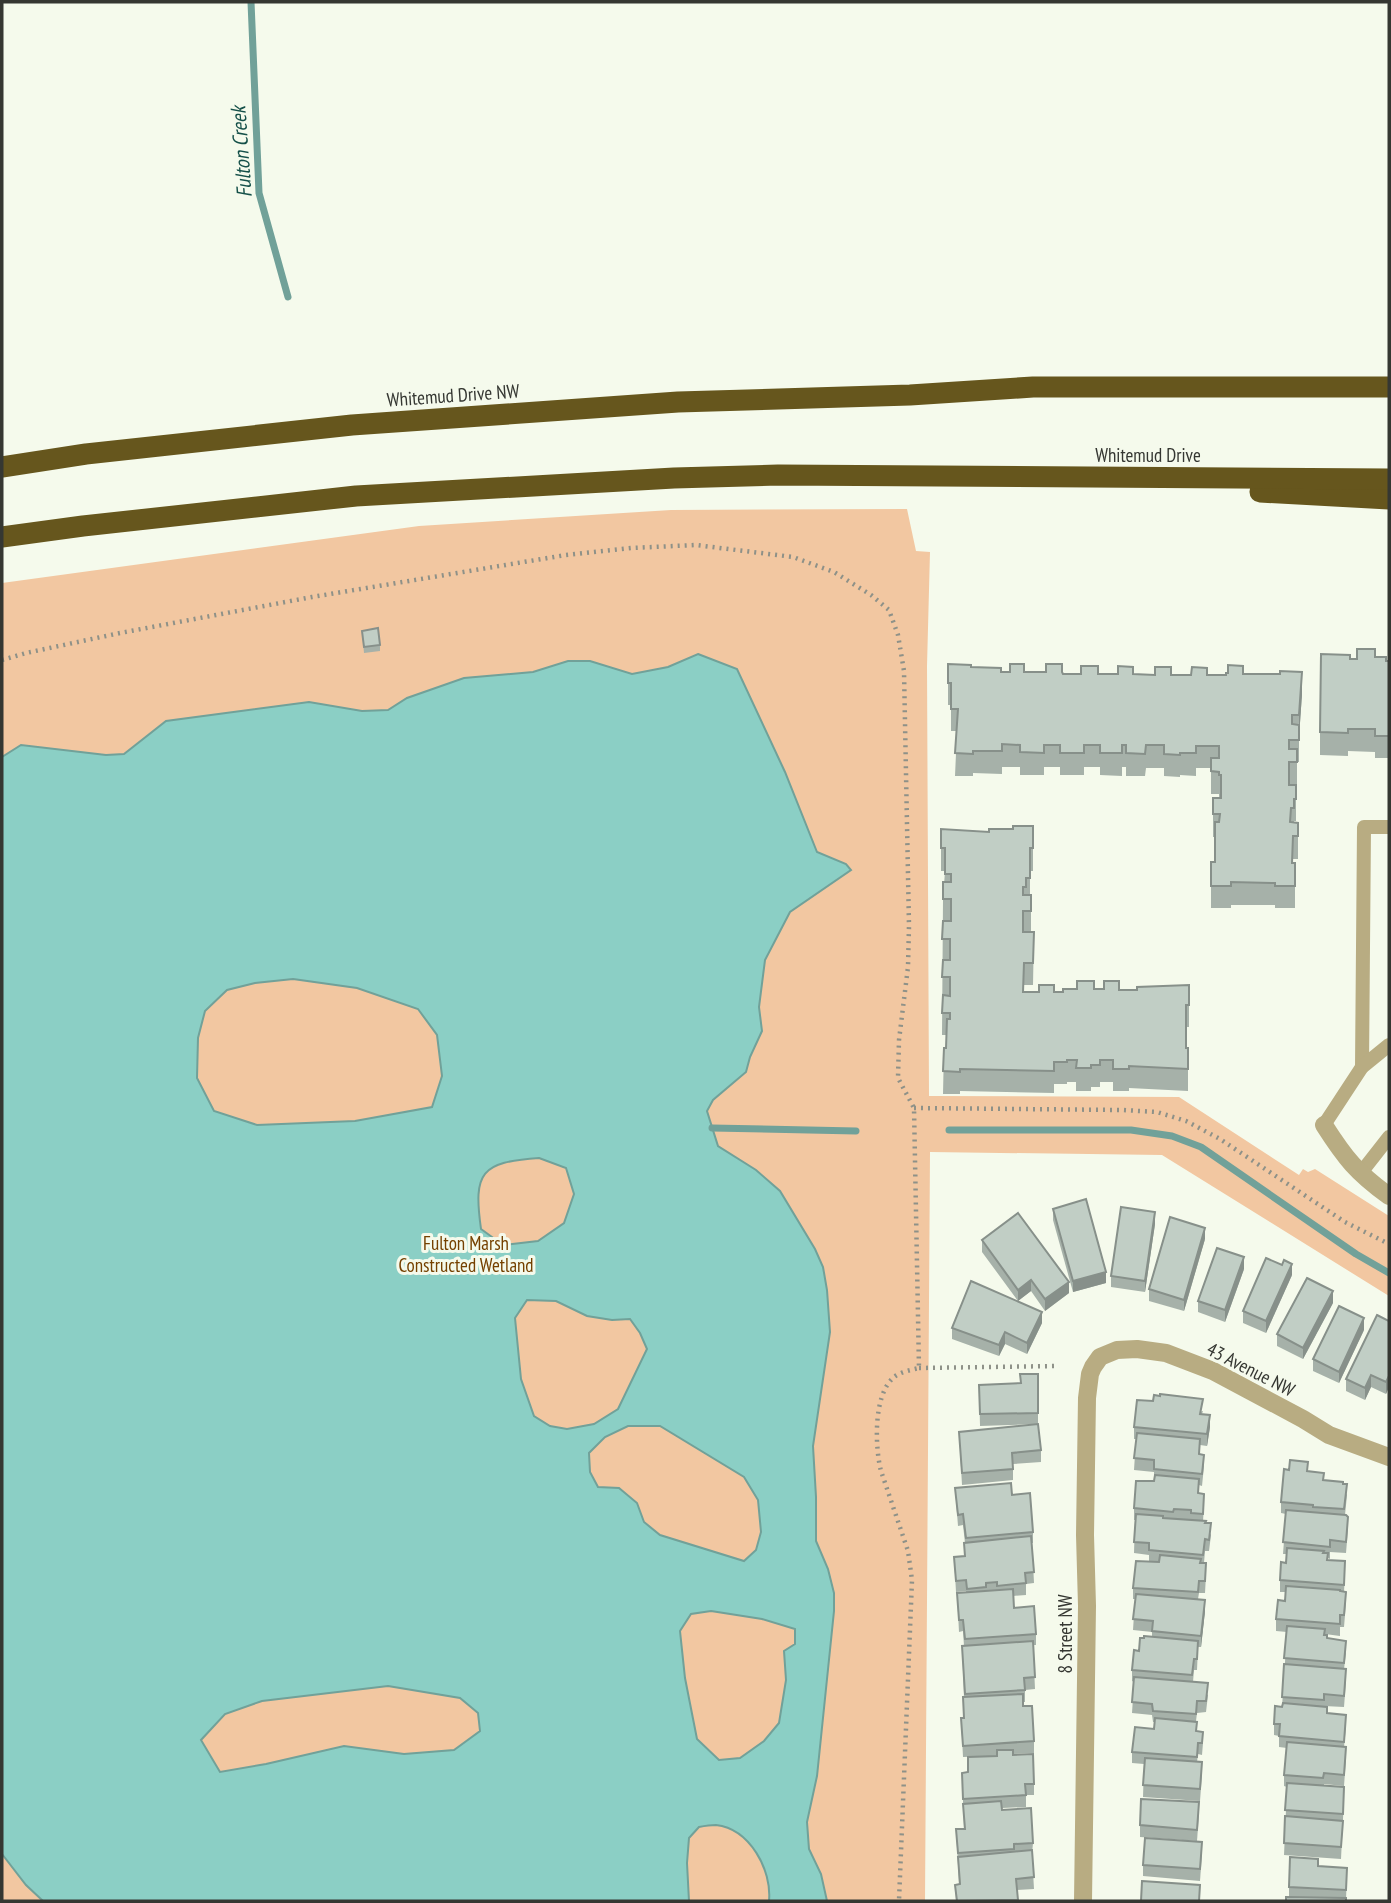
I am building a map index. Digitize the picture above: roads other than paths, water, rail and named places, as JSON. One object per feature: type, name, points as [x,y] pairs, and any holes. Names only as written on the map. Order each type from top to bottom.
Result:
[{"type":"highway","points":[[1268,386],[1389,376]]},
{"type":"highway","points":[[1268,386],[1389,387]]},
{"type":"highway","name":"Whitemud Drive NW","points":[[2,467],[86,454],[352,425],[678,402],[910,395],[1033,387],[1268,386]]},
{"type":"highway","points":[[2,460],[86,454]]},
{"type":"highway","name":"Whitemud Drive","points":[[83,526],[356,496],[674,478],[778,475],[1389,479]]},
{"type":"highway","points":[[999,478],[1389,499]]},
{"type":"highway","points":[[2,537],[83,526]]},
{"type":"highway","points":[[2,543],[83,526]]},
{"type":"street","points":[[1324,1125],[1360,1174],[1389,1196]]},
{"type":"street","name":"43 Avenue NW","points":[[1093,1367],[1100,1357],[1117,1350],[1137,1349],[1166,1353],[1213,1371],[1329,1435],[1389,1458]]},
{"type":"street","name":"8 Street NW","points":[[1083,1901],[1087,1398],[1093,1367]]},
{"type":"lane","points":[[1362,1067],[1364,827],[1389,827]]},
{"type":"lane","points":[[1324,1125],[1362,1067],[1389,1045]]},
{"type":"lane","points":[[1360,1174],[1389,1138]]},
{"type":"water","name":"Fulton Marsh Constructed Wetland","points":[[698,654],[737,669],[785,772],[817,852],[846,864],[851,870],[790,912],[765,960],[759,1007],[762,1031],[746,1072],[713,1100],[707,1111],[718,1146],[756,1170],[780,1191],[815,1249],[823,1267],[827,1290],[830,1332],[813,1446],[816,1541],[828,1569],[834,1593],[834,1611],[817,1776],[807,1822],[809,1849],[821,1874],[827,1901],[769,1901],[767,1877],[756,1853],[739,1834],[716,1825],[699,1827],[689,1838],[689,1901],[43,1901],[26,1885],[2,1854],[2,757],[21,745],[106,755],[124,754],[166,721],[309,702],[362,711],[388,710],[407,698],[464,678],[533,672],[568,661],[590,661],[632,674],[668,667]],"holes":[[[293,979],[357,988],[418,1009],[437,1035],[442,1076],[432,1107],[355,1121],[257,1125],[214,1111],[197,1078],[198,1038],[205,1011],[227,990],[255,983]],[[539,1158],[566,1168],[574,1194],[564,1223],[538,1241],[503,1245],[481,1229],[481,1183],[485,1174],[493,1167]],[[527,1300],[556,1301],[587,1316],[612,1320],[630,1319],[647,1349],[618,1409],[594,1424],[567,1429],[550,1426],[534,1416],[521,1379],[515,1318]],[[628,1426],[660,1426],[744,1477],[758,1500],[761,1532],[756,1550],[744,1561],[660,1535],[644,1522],[637,1503],[619,1488],[598,1487],[590,1472],[589,1453],[605,1437]],[[711,1611],[762,1619],[795,1629],[795,1644],[784,1651],[786,1680],[779,1723],[764,1741],[740,1758],[719,1760],[697,1739],[685,1678],[680,1631],[691,1614]],[[388,1686],[460,1698],[478,1713],[480,1731],[454,1750],[404,1754],[344,1746],[220,1772],[201,1740],[225,1714],[262,1701]]]},
{"type":"waterway","name":"Fulton Creek","points":[[251,2],[259,193],[288,297]]},
{"type":"waterway","points":[[712,1128],[856,1131]]},
{"type":"waterway","points":[[949,1130],[1131,1130],[1172,1136],[1201,1147],[1356,1254],[1389,1273]]}]
